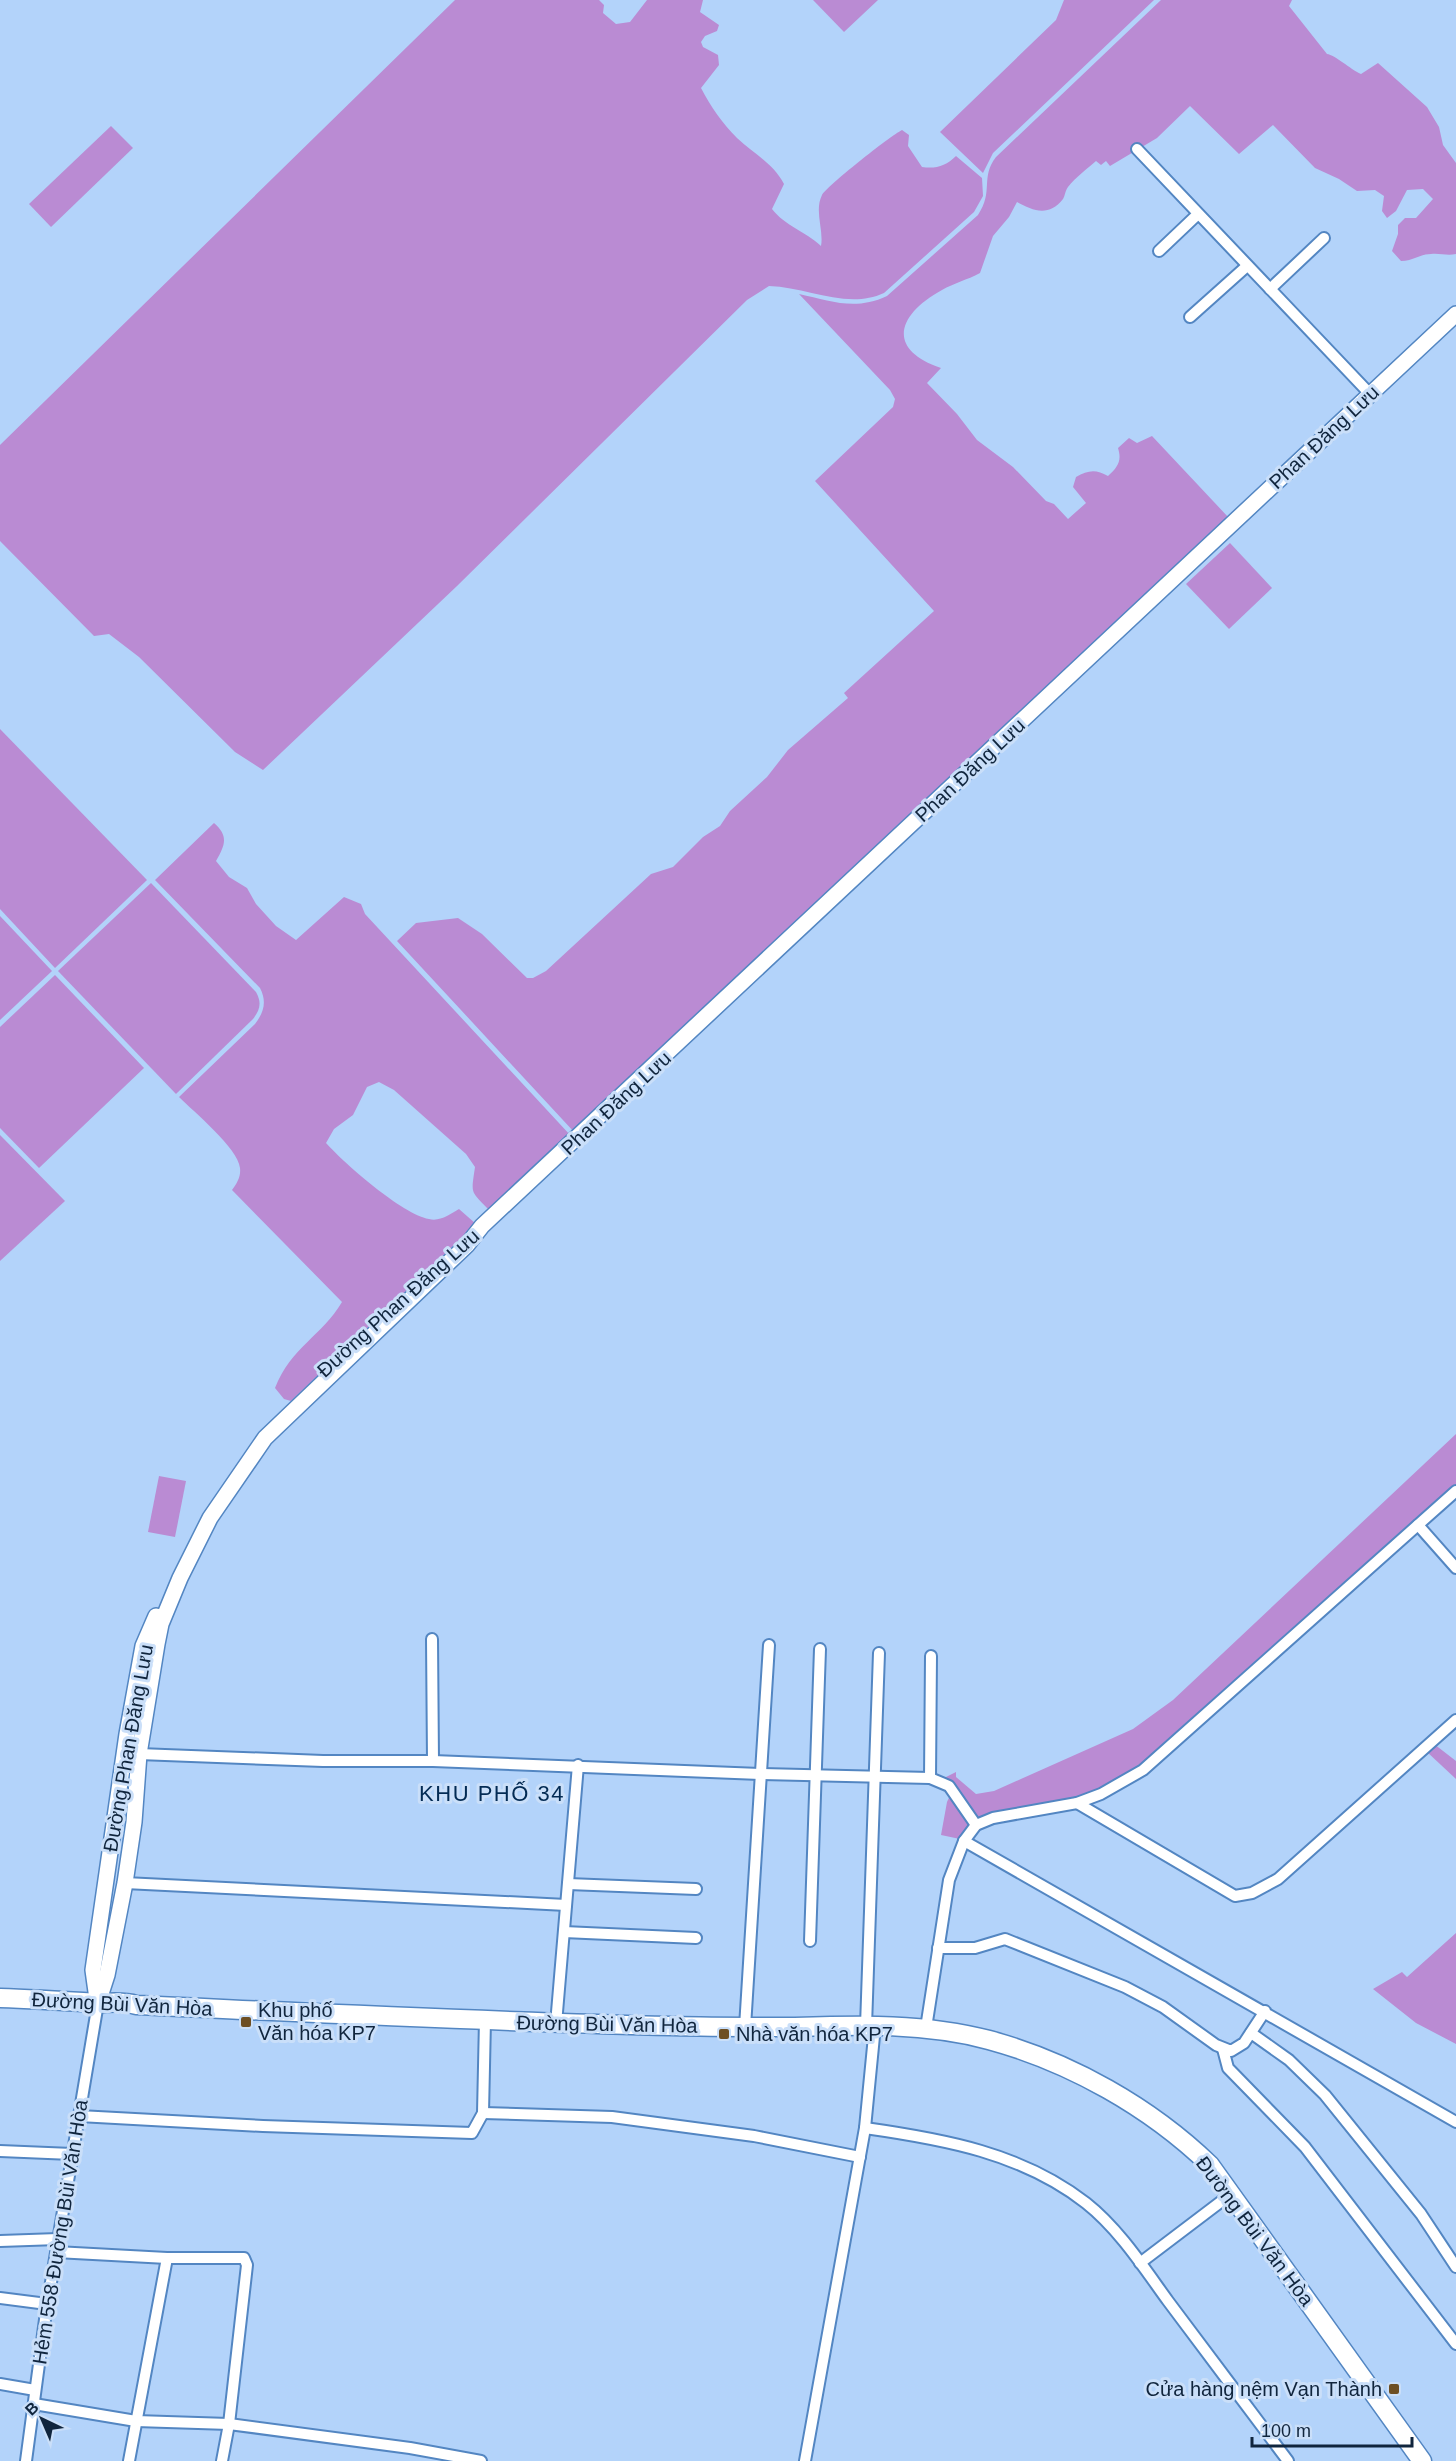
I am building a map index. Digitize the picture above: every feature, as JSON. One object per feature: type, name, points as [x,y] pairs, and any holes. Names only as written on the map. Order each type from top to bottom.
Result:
[{"type":"main road","name":"Đường Bùi Văn Hòa","points":[[0,1998],[81,2000],[98,2003],[127,2002],[556,2024],[926,2028],[1016,2048],[1098,2084],[1129,2102],[1184,2140],[1210,2165],[1422,2461]]},
{"type":"street","points":[[1137,149],[1370,394]]},
{"type":"street","points":[[1159,251],[1198,214]]},
{"type":"street","points":[[1270,289],[1324,238]]},
{"type":"street","points":[[1190,317],[1247,266]]},
{"type":"street","name":"Phan Đăng Lưu","points":[[482,1226],[1456,314]]},
{"type":"street","name":"Đường Phan Đăng Lưu","points":[[98,2003],[107,1975],[125,1883],[134,1822],[139,1754],[157,1644],[167,1600],[186,1545],[231,1468],[329,1365],[469,1234],[482,1226]]},
{"type":"street","points":[[926,2028],[949,1880],[964,1840],[976,1825],[993,1818],[1077,1803],[1101,1794],[1143,1770],[1456,1491]]},
{"type":"street","points":[[1418,1525],[1456,1568]]},
{"type":"street","name":"Đường Phan Đăng Lưu","points":[[98,2003],[93,1971],[127,1734],[143,1646],[167,1600]]},
{"type":"street","points":[[432,1639],[433,1761]]},
{"type":"street","points":[[745,2027],[769,1645]]},
{"type":"street","points":[[810,1941],[820,1649]]},
{"type":"street","points":[[805,2461],[865,2128],[871,2026],[879,1653]]},
{"type":"street","points":[[930,1778],[931,1656]]},
{"type":"street","points":[[1077,1803],[1235,1896],[1252,1893],[1278,1879],[1456,1720]]},
{"type":"street","points":[[139,1754],[323,1761],[578,1765],[760,1774],[930,1778],[949,1786],[976,1825]]},
{"type":"street","points":[[556,2024],[578,1765]]},
{"type":"street","points":[[964,1840],[1456,2122]]},
{"type":"street","points":[[125,1883],[566,1905]]},
{"type":"street","points":[[568,1884],[696,1889]]},
{"type":"street","points":[[564,1932],[696,1938]]},
{"type":"street","points":[[938,1948],[975,1948],[1005,1939],[1125,1987],[1163,2007],[1223,2049],[1231,2050],[1238,2047],[1251,2033],[1265,2011]]},
{"type":"street","name":"Hẻm 558 Đường Bùi Văn Hòa","points":[[26,2461],[47,2304],[98,2003]]},
{"type":"street","points":[[79,2116],[472,2133],[483,2113],[485,2020]]},
{"type":"street","points":[[1251,2033],[1288,2060],[1325,2095],[1421,2214],[1456,2267]]},
{"type":"street","points":[[1223,2049],[1228,2068],[1305,2146],[1456,2344]]},
{"type":"street","points":[[483,2113],[612,2117],[754,2136],[860,2157]]},
{"type":"street","points":[[865,2128],[938,2138],[975,2147],[1013,2162],[1086,2203],[1140,2263],[1288,2461]]},
{"type":"street","points":[[0,2151],[72,2154]]},
{"type":"street","points":[[1140,2263],[1231,2194]]},
{"type":"street","points":[[0,2241],[58,2239]]},
{"type":"street","points":[[56,2252],[167,2258],[244,2258],[247,2265],[229,2424],[222,2461]]},
{"type":"street","points":[[129,2461],[167,2258]]},
{"type":"street","points":[[0,2298],[47,2304]]},
{"type":"street","points":[[0,2384],[35,2390]]},
{"type":"street","points":[[34,2404],[136,2421],[229,2424],[410,2448],[481,2461]]},
{"type":"shaded area","points":[[455,0],[599,0],[604,5],[603,13],[616,24],[630,22],[647,0],[703,0],[700,12],[719,25],[717,31],[705,36],[701,42],[703,47],[718,55],[719,65],[701,88],[726,127],[769,164],[780,177],[784,184],[772,209],[783,220],[821,246],[819,207],[822,195],[834,182],[902,130],[909,135],[908,146],[922,167],[940,166],[956,156],[982,178],[983,196],[974,212],[884,293],[870,298],[842,299],[769,286],[747,300],[457,586],[263,770],[235,752],[139,657],[109,634],[94,636],[0,541],[0,445]]},
{"type":"shaded area","points":[[813,0],[878,0],[844,32]]},
{"type":"shaded area","points":[[1064,0],[1154,0],[993,153],[983,173],[940,132],[1056,20]]},
{"type":"shaded area","points":[[1161,0],[1292,0],[1289,6],[1327,54],[1361,74],[1378,63],[1427,107],[1439,127],[1443,145],[1456,163],[1456,254],[1427,254],[1401,261],[1392,251],[1398,234],[1398,225],[1405,218],[1416,218],[1433,199],[1423,189],[1407,190],[1396,211],[1387,218],[1382,211],[1384,196],[1375,190],[1357,191],[1339,179],[1315,168],[1273,125],[1239,154],[1190,106],[1157,138],[1110,166],[1106,161],[1101,165],[1096,161],[1071,183],[1058,205],[1041,211],[1017,202],[1009,217],[993,236],[980,273],[927,299],[908,320],[904,331],[905,341],[911,351],[923,360],[941,368],[927,383],[957,414],[977,440],[1013,467],[1046,501],[1054,504],[1068,519],[1086,503],[1073,487],[1076,477],[1092,471],[1108,476],[1118,463],[1120,457],[1118,448],[1129,438],[1137,443],[1152,436],[1229,518],[575,1133],[397,941],[416,923],[458,918],[482,934],[527,978],[533,978],[546,971],[651,874],[673,867],[703,837],[720,826],[730,811],[767,777],[788,750],[848,698],[844,693],[934,611],[815,481],[893,407],[895,399],[890,390],[799,294],[832,302],[854,304],[875,301],[887,296],[978,215],[985,199],[991,165],[996,157]]},
{"type":"shaded area","points":[[111,126],[133,148],[51,227],[29,204]]},
{"type":"shaded area","points":[[1230,543],[1272,588],[1229,629],[1186,584]]},
{"type":"shaded area","points":[[0,729],[147,880],[55,968],[0,909]]},
{"type":"shaded area","points":[[214,823],[224,837],[222,850],[216,861],[229,877],[247,888],[256,904],[276,926],[296,940],[344,897],[361,904],[365,914],[571,1136],[490,1211],[475,1195],[473,1183],[475,1167],[466,1154],[394,1090],[379,1082],[367,1087],[353,1115],[334,1129],[326,1143],[360,1175],[404,1208],[433,1220],[445,1217],[459,1209],[476,1224],[291,1401],[284,1399],[275,1388],[282,1374],[289,1362],[334,1314],[342,1302],[232,1190],[240,1174],[240,1168],[232,1151],[179,1097],[255,1024],[264,1007],[260,988],[155,880]]},
{"type":"shaded area","points":[[151,883],[256,992],[260,1003],[253,1019],[176,1094],[58,971]]},
{"type":"shaded area","points":[[0,916],[52,971],[0,1020]]},
{"type":"shaded area","points":[[55,975],[144,1068],[39,1168],[0,1128],[0,1027]]},
{"type":"shaded area","points":[[0,1135],[65,1201],[0,1261]]},
{"type":"shaded area","points":[[1456,1434],[1456,1485],[1140,1767],[1100,1790],[1076,1799],[993,1814],[960,1839],[941,1835],[947,1802],[954,1787],[944,1778],[956,1772],[956,1777],[976,1794],[994,1791],[1133,1729],[1173,1700]]},
{"type":"shaded area","points":[[159,1476],[186,1481],[175,1537],[148,1532]]},
{"type":"shaded area","points":[[1434,1744],[1456,1761],[1456,1779],[1426,1751]]},
{"type":"shaded area","points":[[1456,1933],[1456,2044],[1416,2023],[1373,1989],[1402,1972],[1407,1977]]},
{"type":"place","name":"Khu phố Văn hóa KP7","points":[[246,2022]]},
{"type":"place","name":"Nhà văn hóa KP7","points":[[724,2034]]},
{"type":"place","name":"Cửa hàng nệm Vạn Thành","points":[[1394,2389]]},
{"type":"district","name":"KHU PHỐ 34","points":[[492,1793]]}]
